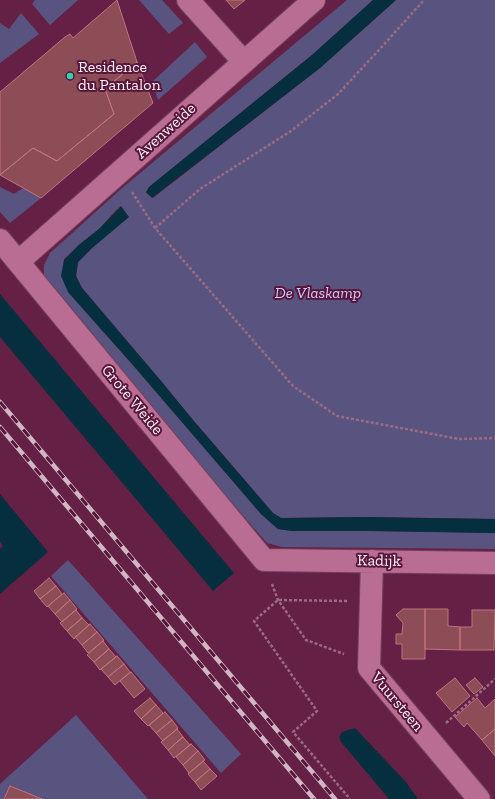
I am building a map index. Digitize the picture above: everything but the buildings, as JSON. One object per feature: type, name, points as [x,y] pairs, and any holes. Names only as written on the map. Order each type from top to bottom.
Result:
[{"type":"street","points":[[188,0],[244,62]]},
{"type":"street","name":"Avenweide","points":[[18,262],[314,0]]},
{"type":"street","name":"Grote Weide","points":[[0,240],[264,560]]},
{"type":"street","name":"Kadijk","points":[[264,560],[495,563]]},
{"type":"street","name":"Vuursteen","points":[[372,561],[369,668],[479,799]]},
{"type":"path","points":[[155,228],[200,189],[291,131],[338,94],[424,0]]},
{"type":"path","points":[[119,173],[155,228],[293,386],[337,416],[459,438],[495,438]]},
{"type":"path","points":[[278,600],[306,640],[342,652],[369,668]]},
{"type":"path","points":[[350,799],[293,732],[317,711],[254,621],[278,600],[371,602]]},
{"type":"path","points":[[428,738],[495,679]]},
{"type":"green space","points":[[35,0],[78,0],[50,25],[32,4]]},
{"type":"green space","points":[[139,0],[162,0],[183,23],[169,34]]},
{"type":"green space","name":"De Vlaskamp","points":[[347,0],[373,0],[312,55],[149,187],[146,193],[153,198],[320,68],[396,0],[495,0],[495,519],[365,517],[281,518],[273,513],[82,288],[76,276],[78,262],[91,249],[120,206],[99,229],[64,259],[68,292],[261,514],[278,529],[292,531],[495,533],[495,549],[282,547],[267,543],[217,486],[44,277],[44,265],[50,253],[121,189]]},
{"type":"green space","points":[[21,13],[39,34],[0,63],[0,23],[9,29]]},
{"type":"green space","points":[[195,42],[207,57],[158,100],[152,82]]},
{"type":"green space","points":[[0,187],[14,194],[23,188],[41,198],[10,223],[0,212]]},
{"type":"green space","points":[[68,560],[241,754],[221,773],[51,576]]},
{"type":"green space","points":[[76,715],[148,799],[0,799],[0,784]]},
{"type":"water","points":[[373,0],[396,0],[320,68],[152,198],[146,192],[149,187],[312,55]]},
{"type":"water","points":[[121,206],[129,217],[78,262],[76,276],[82,288],[273,513],[281,518],[365,517],[495,519],[495,533],[292,531],[278,529],[261,514],[68,292],[61,276],[64,260],[80,244],[99,229]]},
{"type":"water","points":[[0,294],[234,573],[213,591],[0,337]]},
{"type":"water","points":[[0,494],[48,552],[0,594],[0,549],[3,546],[0,542]]},
{"type":"water","points":[[355,728],[406,782],[418,799],[389,799],[341,742],[339,737],[342,732]]},
{"type":"railway","points":[[0,402],[335,799]]},
{"type":"railway","points":[[0,427],[314,799]]},
{"type":"place","name":"Residence du Pantalon","points":[[70,76]]}]
